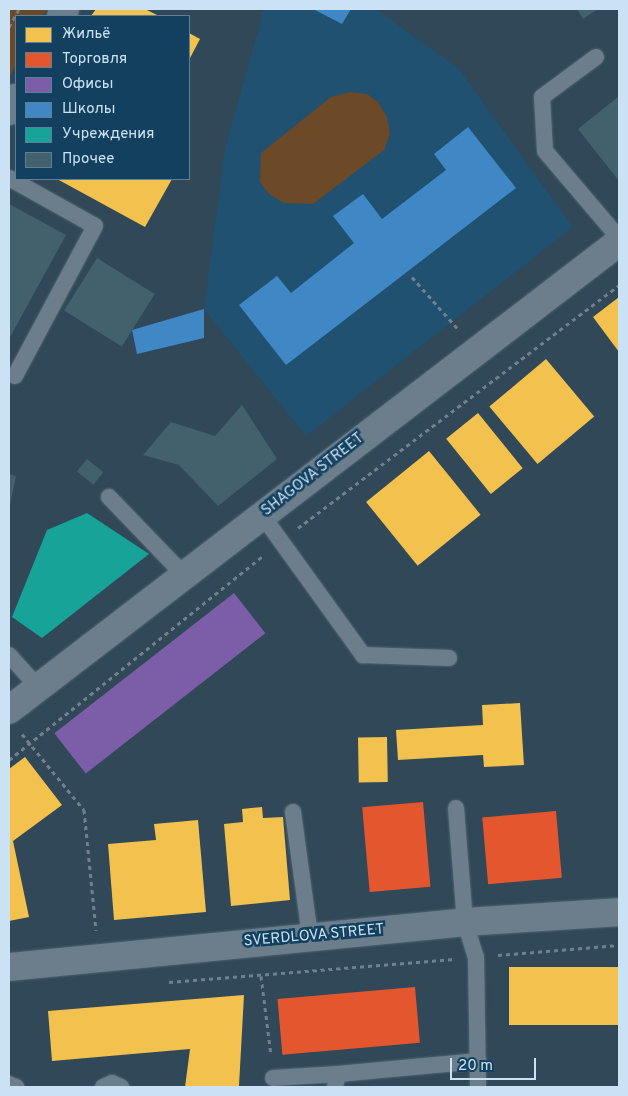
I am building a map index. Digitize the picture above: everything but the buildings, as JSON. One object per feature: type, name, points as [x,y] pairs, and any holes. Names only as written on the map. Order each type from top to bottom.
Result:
[{"type":"street","points":[[9,111],[15,100]]},
{"type":"street","name":"SHAGOVA STREET","points":[[14,721],[38,687],[619,242]]},
{"type":"street","name":"SVERDLOVA STREET","points":[[9,967],[465,922],[619,912]]},
{"type":"lane","points":[[596,56],[542,97],[545,151],[619,238]]},
{"type":"lane","points":[[9,178],[95,226],[15,376]]},
{"type":"lane","points":[[109,497],[184,575]]},
{"type":"lane","points":[[262,515],[363,655],[449,658]]},
{"type":"lane","points":[[9,655],[38,687]]},
{"type":"lane","points":[[456,808],[465,922],[476,957],[478,1087]]},
{"type":"lane","points":[[293,812],[310,936]]},
{"type":"lane","points":[[274,1078],[336,1081],[478,1061]]},
{"type":"lane","points":[[103,1087],[112,1083],[121,1087]]},
{"type":"lane","points":[[9,1084],[16,1087]]},
{"type":"path","points":[[412,277],[476,351]]},
{"type":"path","points":[[9,760],[281,541],[619,285]]},
{"type":"path","points":[[14,721],[30,744],[84,810],[96,930]]},
{"type":"path","points":[[274,1078],[261,976],[619,945]]},
{"type":"shaded area","points":[[9,9],[47,9],[44,15],[15,15],[15,66],[9,78]]},
{"type":"shaded area","points":[[264,9],[313,9],[342,24],[351,9],[376,9],[459,69],[573,227],[306,436],[204,309],[225,149]]},
{"type":"shaded area","points":[[350,92],[367,94],[378,102],[387,117],[390,134],[384,150],[313,204],[284,203],[269,194],[260,182],[261,153],[331,97]]}]
